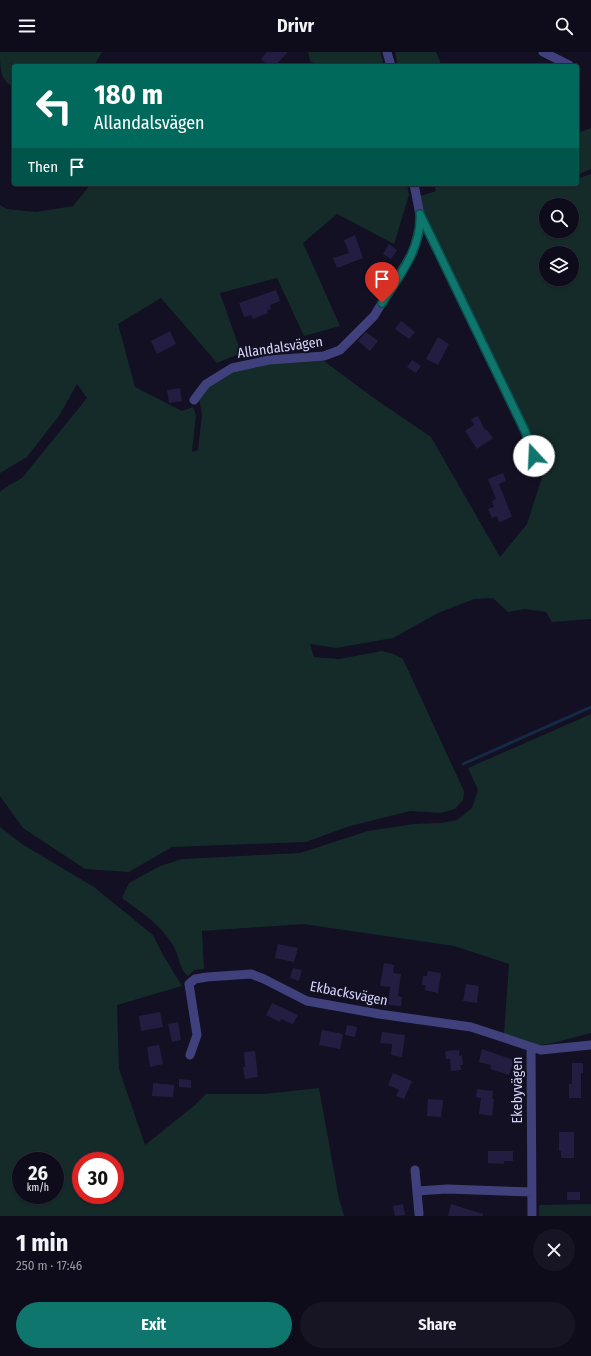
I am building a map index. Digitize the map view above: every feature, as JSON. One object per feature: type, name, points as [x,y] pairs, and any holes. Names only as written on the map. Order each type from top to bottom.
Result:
[{"type":"street","points":[[387,52],[390,64]]},
{"type":"street","points":[[543,52],[566,64]]},
{"type":"street","name":"Allandalsvägen","points":[[194,400],[206,384],[232,368],[268,360],[324,356],[340,350],[374,316],[413,252],[420,226],[420,214],[414,186]]},
{"type":"street","name":"Allandalsvägen","points":[[420,214],[525,431],[534,456]]},
{"type":"street","name":"Ekbacksvägen","points":[[190,1055],[197,1035],[189,984],[195,979],[207,976],[251,974],[307,1001],[379,1014],[471,1027],[531,1047]]},
{"type":"street","name":"Ekebyvägen","points":[[532,1216],[531,1047],[541,1050],[591,1045]]},
{"type":"street","points":[[415,1170],[419,1214]]},
{"type":"street","points":[[417,1191],[447,1189],[532,1192]]},
{"type":"green space","points":[[0,52],[102,52],[95,64],[12,64],[12,85],[3,78]]},
{"type":"green space","points":[[308,52],[380,52],[383,64],[316,64],[310,61]]},
{"type":"green space","points":[[395,52],[436,52],[441,64],[398,64]]},
{"type":"green space","points":[[591,128],[591,169],[579,174],[579,132]]},
{"type":"green space","points":[[591,174],[591,619],[552,622],[546,612],[525,609],[508,612],[493,598],[474,599],[438,613],[393,638],[336,648],[310,644],[314,657],[339,659],[382,651],[394,654],[403,659],[464,791],[463,800],[455,809],[441,813],[410,811],[350,826],[306,842],[172,847],[129,872],[85,869],[23,828],[0,796],[0,492],[22,478],[87,398],[77,384],[59,416],[27,457],[0,473],[0,205],[7,209],[36,212],[73,206],[89,186],[407,186],[409,195],[394,244],[337,214],[303,243],[340,326],[304,336],[277,278],[220,293],[241,353],[217,363],[161,298],[118,324],[135,387],[182,411],[193,407],[196,415],[192,452],[198,450],[202,415],[199,399],[208,385],[233,371],[270,362],[320,358],[371,396],[431,437],[500,557],[527,524],[542,477],[535,463],[541,459],[424,212],[420,196],[436,191],[435,186],[579,186],[579,178]]},
{"type":"green space","points":[[591,714],[591,1033],[541,1045],[504,1034],[509,964],[454,946],[303,924],[202,931],[204,969],[194,970],[188,976],[183,971],[175,949],[164,933],[152,920],[122,898],[129,883],[160,866],[182,859],[300,853],[368,831],[414,824],[441,823],[457,820],[472,808],[478,790],[468,768]]},
{"type":"green space","points":[[0,827],[22,844],[94,887],[153,935],[182,986],[117,1005],[119,1069],[145,1145],[194,1106],[206,1094],[265,1094],[319,1088],[339,1199],[344,1216],[0,1216]]},
{"type":"green space","points":[[591,1204],[591,1216],[539,1216],[539,1205]]},
{"type":"building","points":[[267,52],[288,52],[277,64],[267,64],[261,59]]},
{"type":"building","points":[[355,235],[363,258],[337,268],[333,258],[349,253],[344,240]]},
{"type":"building","points":[[389,244],[397,250],[391,259],[383,254]]},
{"type":"building","points":[[276,290],[280,301],[270,305],[271,309],[267,310],[268,313],[253,319],[251,315],[244,317],[239,303]]},
{"type":"building","points":[[401,321],[415,332],[409,339],[395,329]]},
{"type":"building","points":[[170,331],[176,344],[157,354],[151,341]]},
{"type":"building","points":[[366,332],[378,341],[370,351],[358,341]]},
{"type":"building","points":[[438,337],[449,344],[438,365],[426,359]]},
{"type":"building","points":[[412,360],[421,366],[416,373],[407,367]]},
{"type":"building","points":[[180,388],[182,401],[169,403],[167,390]]},
{"type":"building","points":[[478,416],[485,430],[486,429],[493,438],[477,449],[465,431],[474,425],[471,419]]},
{"type":"building","points":[[503,473],[506,481],[499,484],[512,517],[499,522],[497,516],[492,518],[488,509],[494,507],[492,501],[496,499],[488,479]]},
{"type":"building","points":[[278,944],[298,948],[294,962],[275,958]]},
{"type":"building","points":[[384,963],[394,965],[393,973],[401,974],[398,996],[402,997],[401,1006],[388,1005],[390,987],[380,986]]},
{"type":"building","points":[[293,968],[302,970],[299,981],[290,978]]},
{"type":"building","points":[[428,971],[441,973],[438,993],[425,990],[426,985],[422,985],[423,976],[427,976]]},
{"type":"building","points":[[466,984],[479,986],[477,1003],[463,1001]]},
{"type":"building","points":[[272,1003],[298,1015],[293,1024],[281,1019],[280,1022],[266,1015]]},
{"type":"building","points":[[160,1012],[163,1027],[141,1031],[139,1016]]},
{"type":"building","points":[[178,1022],[181,1040],[172,1042],[168,1024]]},
{"type":"building","points":[[347,1025],[357,1027],[355,1037],[345,1035]]},
{"type":"building","points":[[322,1030],[343,1034],[340,1049],[319,1045]]},
{"type":"building","points":[[382,1032],[405,1035],[402,1057],[391,1055],[392,1044],[380,1043]]},
{"type":"building","points":[[159,1045],[163,1064],[150,1067],[147,1047]]},
{"type":"building","points":[[482,1049],[514,1060],[509,1075],[490,1069],[491,1065],[479,1062]]},
{"type":"building","points":[[459,1050],[459,1056],[462,1055],[463,1065],[460,1065],[461,1070],[451,1071],[450,1059],[446,1059],[445,1051]]},
{"type":"building","points":[[255,1051],[258,1077],[245,1079],[243,1067],[245,1067],[244,1052]]},
{"type":"building","points":[[572,1063],[583,1063],[583,1073],[581,1073],[581,1098],[569,1098],[569,1084],[572,1084]]},
{"type":"building","points":[[393,1073],[412,1081],[404,1099],[396,1096],[399,1090],[388,1085]]},
{"type":"building","points":[[179,1079],[191,1080],[191,1088],[179,1087]]},
{"type":"building","points":[[153,1083],[174,1085],[173,1097],[152,1096]]},
{"type":"building","points":[[477,1089],[493,1091],[492,1099],[494,1099],[492,1116],[479,1114],[481,1098],[476,1097]]},
{"type":"building","points":[[428,1099],[443,1100],[441,1117],[427,1116]]},
{"type":"building","points":[[559,1132],[574,1132],[574,1158],[561,1158],[561,1151],[559,1151]]},
{"type":"building","points":[[488,1151],[513,1151],[513,1161],[504,1161],[504,1164],[488,1163]]},
{"type":"building","points":[[567,1192],[580,1192],[580,1200],[567,1200]]},
{"type":"building","points":[[403,1204],[405,1215],[395,1216],[393,1206]]},
{"type":"building","points":[[451,1204],[483,1214],[483,1216],[448,1216]]},
{"type":"waterway","points":[[463,764],[591,707]]},
{"type":"route","points":[[382,303],[413,252],[420,226],[420,214],[494,370],[525,431],[534,456]]}]
